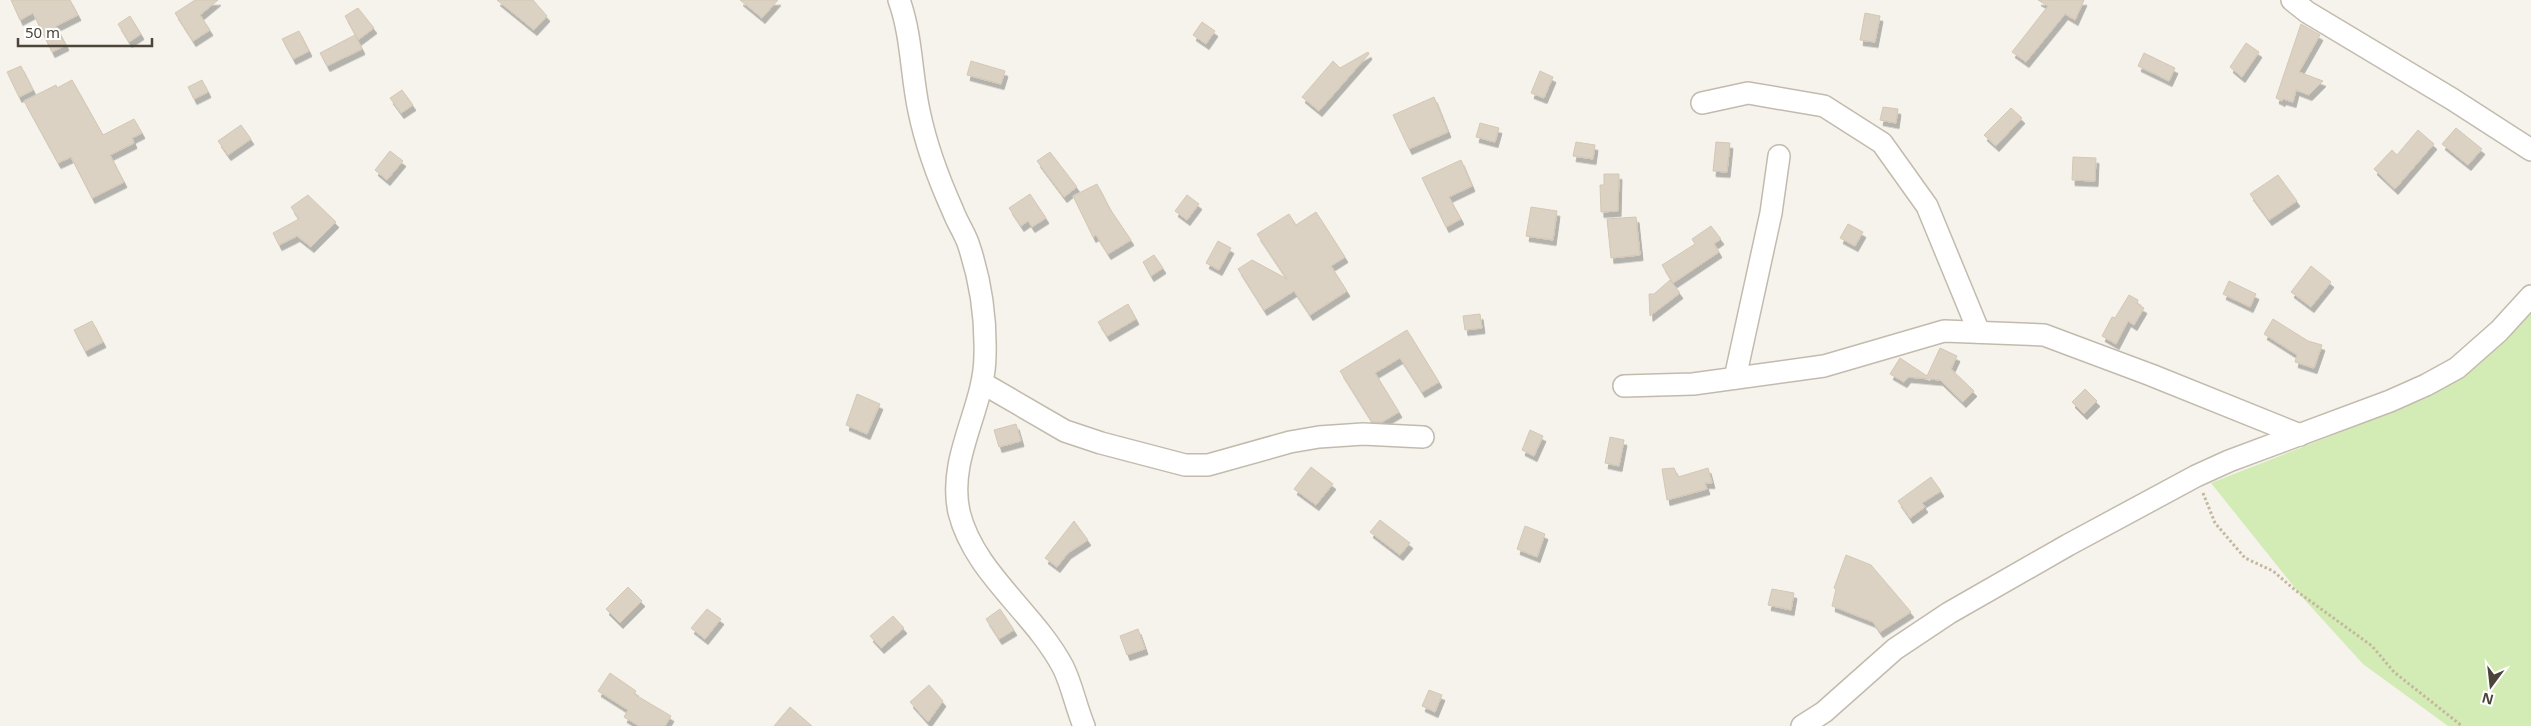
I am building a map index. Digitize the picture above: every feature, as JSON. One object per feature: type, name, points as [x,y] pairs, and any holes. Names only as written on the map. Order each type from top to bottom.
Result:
[{"type":"street","points":[[899,0],[912,55],[919,112],[944,191],[968,243],[977,278],[984,322],[984,384],[965,436],[959,468],[960,512],[979,556],[1023,610],[1063,667],[1084,726]]},
{"type":"street","points":[[2292,0],[2307,12],[2452,99],[2531,150]]},
{"type":"street","points":[[1702,103],[1748,93],[1824,106],[1882,143],[1926,206],[1979,332]]},
{"type":"street","points":[[1735,378],[1771,213],[1779,156]]},
{"type":"street","points":[[1802,726],[1824,712],[1895,649],[1949,613],[2051,554],[2196,476],[2426,386],[2457,368],[2499,331],[2531,296]]},
{"type":"street","points":[[1624,386],[1692,384],[1824,366],[1944,331],[2044,335],[2151,375],[2300,435]]},
{"type":"street","points":[[984,384],[1065,431],[1101,443],[1185,465],[1208,465],[1290,442],[1319,437],[1363,434],[1423,437]]},
{"type":"path","points":[[2196,476],[2215,523],[2245,558],[2273,571],[2372,646],[2394,672],[2462,726]]},
{"type":"green space","points":[[2531,301],[2531,726],[2448,726],[2363,664],[2303,598],[2211,483],[2427,398]]},
{"type":"building","points":[[11,0],[70,0],[78,15],[56,26],[66,45],[52,52],[33,13],[20,20]]},
{"type":"building","points":[[195,0],[218,0],[200,15],[210,30],[193,41],[175,13]]},
{"type":"building","points":[[497,0],[533,0],[547,16],[534,30]]},
{"type":"building","points":[[740,0],[778,0],[762,18]]},
{"type":"building","points":[[2038,0],[2084,0],[2075,20],[2065,14],[2026,62],[2012,52],[2048,6]]},
{"type":"building","points":[[358,8],[374,28],[358,40],[345,16]]},
{"type":"building","points":[[1865,13],[1880,16],[1875,42],[1860,40]]},
{"type":"building","points":[[130,16],[141,34],[129,42],[118,24]]},
{"type":"building","points":[[1202,22],[1215,31],[1206,44],[1193,35]]},
{"type":"building","points":[[2301,24],[2320,35],[2299,72],[2323,81],[2309,95],[2296,90],[2293,102],[2283,99],[2282,101],[2276,98]]},
{"type":"building","points":[[299,31],[309,51],[293,59],[282,39]]},
{"type":"building","points":[[355,35],[362,49],[327,66],[320,53]]},
{"type":"building","points":[[2246,43],[2259,52],[2242,77],[2230,67]]},
{"type":"building","points":[[1368,52],[1369,54],[1319,111],[1302,97],[1333,61],[1340,68]]},
{"type":"building","points":[[2144,53],[2175,68],[2169,81],[2138,66]]},
{"type":"building","points":[[971,61],[1005,71],[1001,84],[967,75]]},
{"type":"building","points":[[21,66],[33,90],[19,97],[7,72]]},
{"type":"building","points":[[1540,71],[1553,77],[1544,98],[1531,93]]},
{"type":"building","points":[[72,80],[103,135],[134,119],[142,133],[132,138],[134,143],[110,155],[124,182],[92,198],[71,157],[58,163],[24,101],[56,85],[57,88]]},
{"type":"building","points":[[202,80],[208,92],[194,99],[188,87]]},
{"type":"building","points":[[402,90],[413,105],[401,113],[390,98]]},
{"type":"building","points":[[1434,97],[1448,132],[1409,149],[1393,115]]},
{"type":"building","points":[[1883,107],[1898,109],[1896,123],[1880,120]]},
{"type":"building","points":[[2011,108],[2022,118],[1996,146],[1984,135]]},
{"type":"building","points":[[1480,123],[1499,128],[1495,142],[1476,137]]},
{"type":"building","points":[[241,125],[251,139],[228,155],[218,141]]},
{"type":"building","points":[[2456,128],[2482,149],[2468,165],[2442,144]]},
{"type":"building","points":[[2418,130],[2434,144],[2395,189],[2374,169],[2392,150],[2397,155]]},
{"type":"building","points":[[1576,142],[1595,145],[1593,159],[1573,156]]},
{"type":"building","points":[[1716,142],[1730,143],[1727,172],[1713,171]]},
{"type":"building","points":[[390,151],[403,161],[387,180],[375,170]]},
{"type":"building","points":[[1050,152],[1077,187],[1064,197],[1037,161]]},
{"type":"building","points":[[2073,157],[2096,158],[2095,181],[2072,180]]},
{"type":"building","points":[[1461,160],[1472,186],[1449,197],[1461,219],[1446,227],[1422,178]]},
{"type":"building","points":[[1604,174],[1619,174],[1618,211],[1601,212],[1600,185],[1604,185]]},
{"type":"building","points":[[2278,175],[2297,201],[2269,220],[2250,194]]},
{"type":"building","points":[[1097,184],[1110,209],[1131,240],[1108,254],[1096,235],[1093,237],[1073,196]]},
{"type":"building","points":[[1030,194],[1046,218],[1032,227],[1028,221],[1021,226],[1009,208]]},
{"type":"building","points":[[308,195],[336,222],[311,247],[297,236],[279,245],[273,233],[299,219],[291,207]]},
{"type":"building","points":[[1187,195],[1199,204],[1187,220],[1175,211]]},
{"type":"building","points":[[1531,207],[1557,211],[1553,240],[1526,236]]},
{"type":"building","points":[[1316,212],[1345,257],[1331,266],[1347,291],[1310,315],[1294,291],[1264,310],[1238,269],[1252,260],[1287,279],[1257,234],[1289,214],[1296,225]]},
{"type":"building","points":[[1636,217],[1640,255],[1611,258],[1607,219]]},
{"type":"building","points":[[1848,224],[1863,232],[1855,246],[1840,238]]},
{"type":"building","points":[[1711,226],[1721,239],[1714,244],[1719,252],[1673,283],[1662,265],[1695,244],[1692,239]]},
{"type":"building","points":[[1218,241],[1231,248],[1219,270],[1206,263]]},
{"type":"building","points":[[1154,255],[1163,268],[1151,276],[1143,262]]},
{"type":"building","points":[[2311,266],[2331,282],[2311,307],[2291,292]]},
{"type":"building","points":[[1670,280],[1680,293],[1650,316],[1649,294],[1654,294]]},
{"type":"building","points":[[2229,281],[2256,294],[2250,307],[2223,294]]},
{"type":"building","points":[[2129,295],[2138,300],[2137,304],[2144,308],[2134,325],[2128,321],[2116,344],[2102,336],[2112,317],[2115,318]]},
{"type":"building","points":[[1128,304],[1136,319],[1107,336],[1098,322]]},
{"type":"building","points":[[1480,314],[1482,328],[1465,330],[1463,316]]},
{"type":"building","points":[[2273,319],[2308,341],[2322,345],[2314,368],[2295,362],[2297,355],[2264,334]]},
{"type":"building","points":[[92,321],[103,342],[85,351],[74,330]]},
{"type":"building","points":[[1407,330],[1439,382],[1422,392],[1400,358],[1375,373],[1399,412],[1382,422],[1372,422],[1340,371]]},
{"type":"building","points":[[1940,348],[1957,356],[1951,369],[1974,391],[1963,402],[1940,380],[1908,377],[1904,382],[1890,374],[1900,358],[1927,376]]},
{"type":"building","points":[[2085,389],[2097,401],[2084,414],[2072,402]]},
{"type":"building","points":[[857,394],[880,404],[867,434],[846,425]]},
{"type":"building","points":[[1016,424],[1021,441],[999,447],[994,430]]},
{"type":"building","points":[[1530,430],[1543,436],[1534,456],[1522,450]]},
{"type":"building","points":[[1610,437],[1624,440],[1619,466],[1605,463]]},
{"type":"building","points":[[1311,467],[1333,484],[1316,505],[1294,489]]},
{"type":"building","points":[[1674,468],[1678,477],[1708,468],[1712,483],[1705,483],[1707,489],[1667,500],[1662,469]]},
{"type":"building","points":[[1931,477],[1941,491],[1922,503],[1925,507],[1910,518],[1898,501]]},
{"type":"building","points":[[1380,520],[1410,543],[1400,555],[1370,532]]},
{"type":"building","points":[[1074,521],[1088,540],[1068,553],[1057,567],[1045,558]]},
{"type":"building","points":[[1525,526],[1545,534],[1537,557],[1517,549]]},
{"type":"building","points":[[1846,555],[1871,565],[1911,612],[1880,632],[1873,622],[1832,606],[1836,589],[1834,588]]},
{"type":"building","points":[[628,587],[642,601],[620,623],[606,609]]},
{"type":"building","points":[[1772,589],[1794,593],[1791,610],[1768,605]]},
{"type":"building","points":[[707,609],[721,619],[705,639],[691,628]]},
{"type":"building","points":[[1000,609],[1014,630],[999,639],[986,619]]},
{"type":"building","points":[[893,616],[904,628],[881,648],[870,636]]},
{"type":"building","points":[[1138,629],[1145,649],[1127,655],[1120,636]]},
{"type":"building","points":[[610,673],[636,691],[634,694],[671,716],[665,726],[639,726],[624,717],[628,710],[598,691]]},
{"type":"building","points":[[929,685],[943,701],[928,722],[910,702]]},
{"type":"building","points":[[1429,690],[1442,695],[1435,712],[1422,706]]},
{"type":"building","points":[[790,707],[812,726],[774,726]]}]
